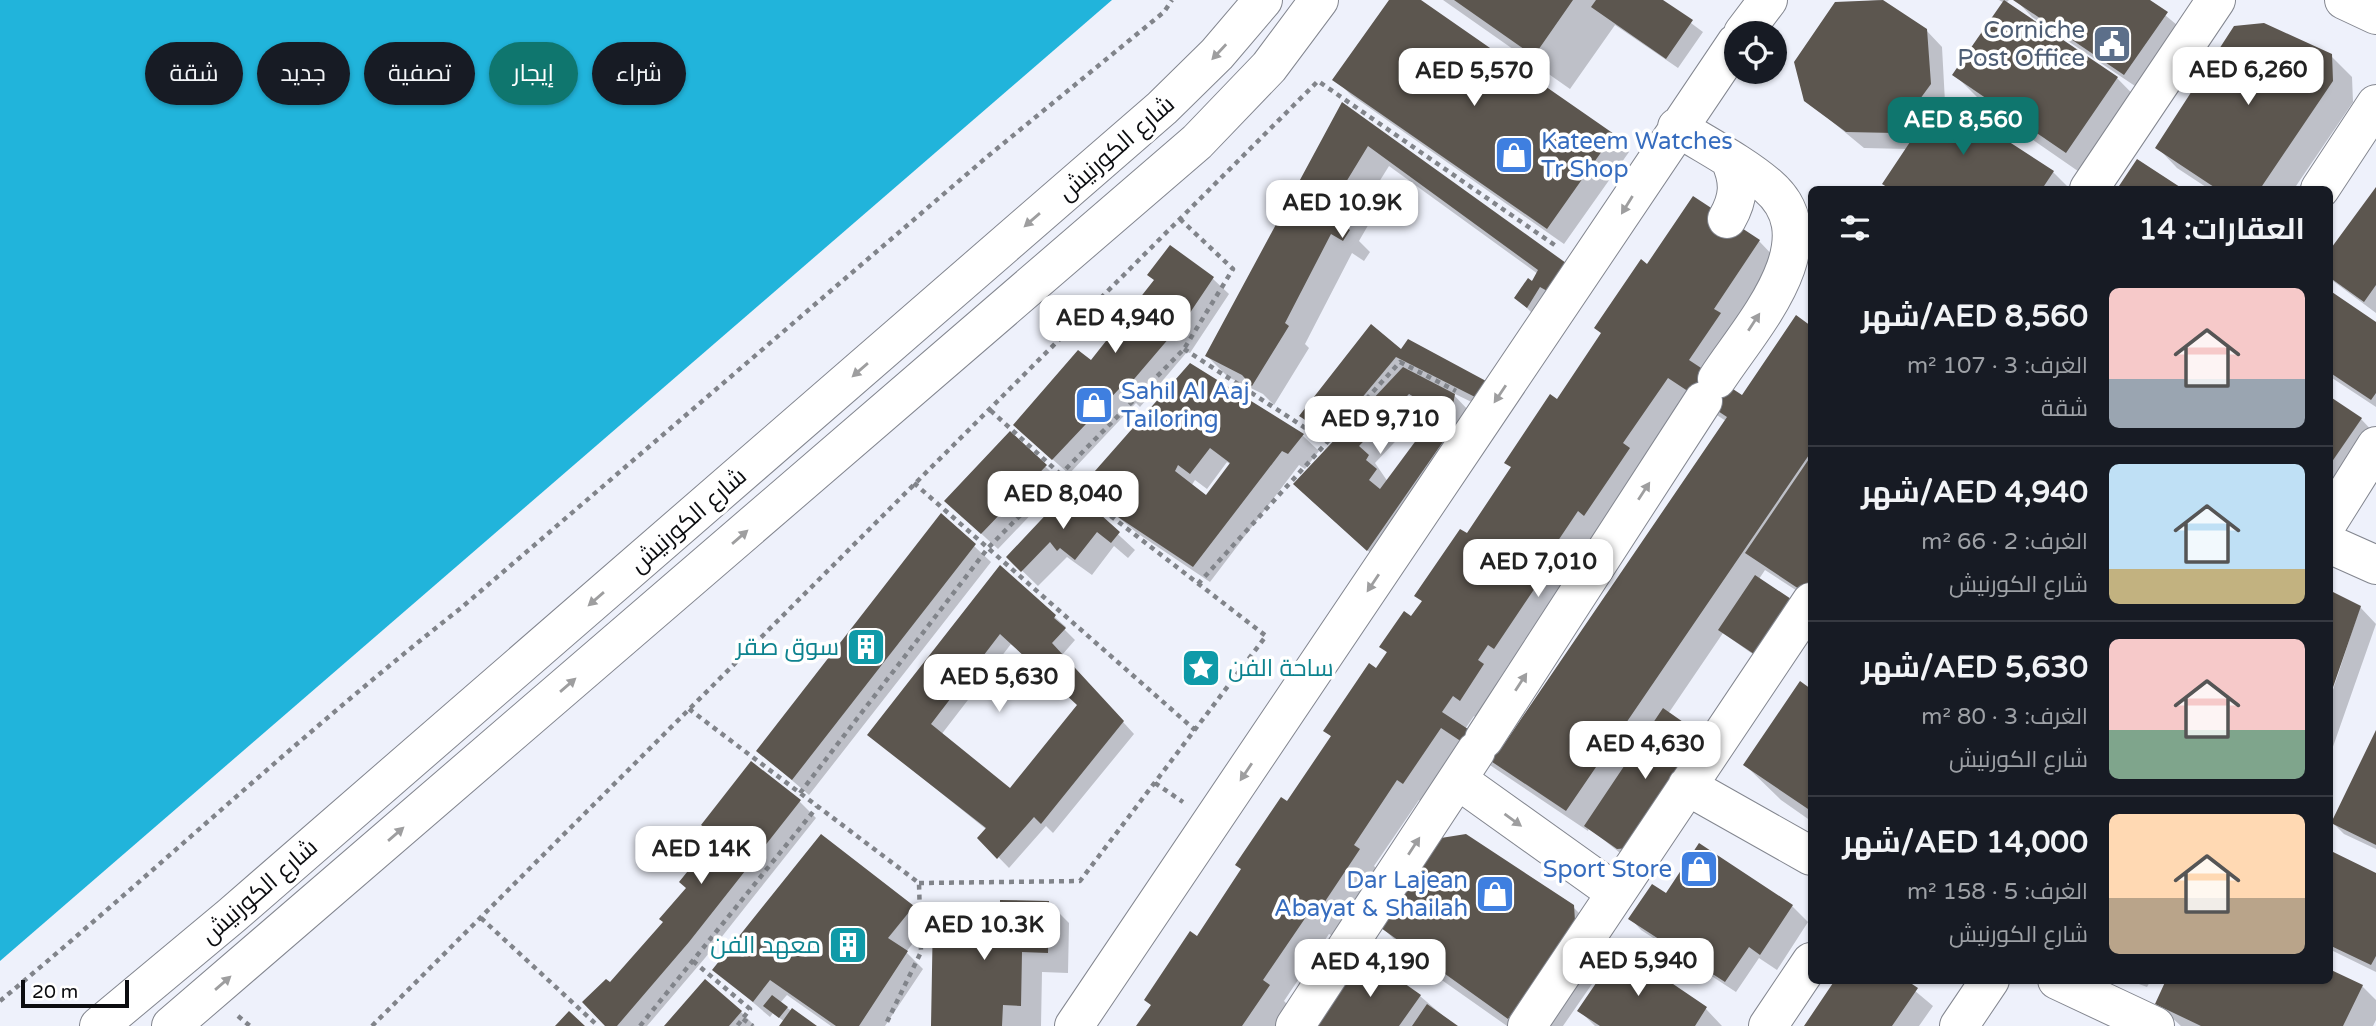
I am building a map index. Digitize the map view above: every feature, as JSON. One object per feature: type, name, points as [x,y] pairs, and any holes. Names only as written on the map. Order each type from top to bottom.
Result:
[{"type":"street","name":"شارع الكورنيش","points":[[99,1026],[242,907],[1162,108],[1217,54],[1264,0]]},
{"type":"street","name":"شارع الكورنيش","points":[[171,1026],[1168,168],[1269,67],[1319,0]]},
{"type":"street","points":[[1752,21],[1768,0]]},
{"type":"street","points":[[2091,186],[2216,0]]},
{"type":"street","points":[[2343,0],[2376,15]]},
{"type":"street","points":[[1074,1026],[1724,60]]},
{"type":"street","points":[[2322,186],[2376,104]]},
{"type":"street","points":[[1295,1026],[1710,390],[1798,282],[1793,239],[1783,203],[1769,187],[1677,127]]},
{"type":"street","points":[[1727,219],[1737,196],[1738,184],[1730,160]]},
{"type":"street","points":[[2333,515],[2376,446]]},
{"type":"street","points":[[2333,546],[2376,565]]},
{"type":"street","points":[[1527,1026],[1808,606]]},
{"type":"street","points":[[1472,757],[1616,893]]},
{"type":"street","points":[[1687,786],[1808,854]]},
{"type":"street","points":[[1768,1026],[1808,966]]},
{"type":"street","points":[[1959,1026],[1987,984]]},
{"type":"street","points":[[2066,984],[2155,1026]]},
{"type":"path","points":[[0,1001],[122,899],[383,669],[461,608],[988,156],[1164,12],[1172,0]]},
{"type":"path","points":[[372,1026],[1318,81],[1586,267]]},
{"type":"path","points":[[800,793],[988,548],[1184,349],[1233,269],[1180,219]]},
{"type":"path","points":[[1184,349],[1327,442]]},
{"type":"path","points":[[1198,584],[1400,362],[1490,409]]},
{"type":"path","points":[[689,709],[919,883],[1080,881],[1266,636],[1061,474],[989,409]]},
{"type":"path","points":[[914,483],[1195,730]]},
{"type":"path","points":[[640,1026],[817,807]]},
{"type":"path","points":[[885,1026],[921,952],[919,883]]},
{"type":"path","points":[[481,918],[598,1026]]},
{"type":"path","points":[[693,961],[750,1009],[737,1026]]},
{"type":"path","points":[[743,1018],[753,1026]]},
{"type":"water","points":[[0,0],[1112,0],[0,961]]},
{"type":"building","points":[[1389,0],[1421,0],[1614,134],[1547,229],[1332,80]]},
{"type":"building","points":[[1454,0],[1573,0],[1534,56]]},
{"type":"building","points":[[1596,0],[1663,0],[1693,20],[1666,59],[1591,7]]},
{"type":"building","points":[[1883,0],[1927,29],[1931,84],[1895,133],[1846,132],[1804,101],[1794,62],[1835,2]]},
{"type":"building","points":[[2004,0],[2118,77],[2066,153],[1952,75]]},
{"type":"building","name":"Corniche Post Office","points":[[2013,0],[2150,0],[2168,12],[2124,75]]},
{"type":"building","points":[[2264,23],[2332,54],[2333,81],[2262,186],[2212,186],[2155,148],[2234,26]]},
{"type":"building","points":[[1940,97],[2054,171],[2044,186],[1882,184]]},
{"type":"building","points":[[1342,102],[1566,263],[1549,292],[1540,287],[1527,308],[1514,298],[1528,278],[1532,281],[1538,270],[1368,146],[1343,187],[1354,193],[1338,221],[1350,230],[1343,241],[1331,234],[1285,323],[1289,326],[1252,386],[1242,375],[1205,356]]},
{"type":"building","points":[[2137,159],[2178,186],[2119,186]]},
{"type":"building","points":[[2376,187],[2376,285],[2364,302],[2333,280],[2333,246]]},
{"type":"building","points":[[1693,196],[1760,240],[1714,309],[1721,313],[1689,360],[1742,395],[1796,315],[1808,324],[1808,456],[1566,811],[1441,728],[1403,784],[1397,780],[1354,845],[1360,849],[1314,918],[1308,914],[1263,980],[1270,985],[1242,1026],[1136,1026],[1151,1005],[1144,1000],[1190,931],[1197,936],[1241,869],[1235,865],[1281,797],[1287,801],[1331,736],[1323,731],[1369,663],[1376,668],[1387,652],[1379,647],[1404,611],[1411,616],[1422,601],[1414,596],[1460,529],[1467,533],[1511,467],[1504,463],[1550,394],[1557,399],[1601,333],[1594,328],[1641,259],[1647,264]],"holes":[[[1668,378],[1727,417],[1500,750],[1442,712],[1453,696],[1460,701],[1484,664],[1478,660],[1488,645],[1494,649],[1539,582],[1533,578],[1578,511],[1584,516],[1630,448],[1623,443]]]},
{"type":"building","points":[[1170,245],[1214,277],[1173,338],[1170,337],[1123,392],[1119,389],[1052,460],[1013,425],[1078,350],[1091,360],[1154,280],[1147,275]]},
{"type":"building","points":[[2333,293],[2376,322],[2376,393],[2371,400],[2333,375]]},
{"type":"building","points":[[1371,324],[1401,349],[1408,339],[1486,381],[1475,397],[1396,357],[1330,436],[1299,416]]},
{"type":"building","points":[[1190,363],[1304,434],[1288,454],[1282,451],[1193,567],[1080,488]],"holes":[[[1210,448],[1230,463],[1206,495],[1175,471],[1178,465],[1190,474]]]},
{"type":"building","points":[[1403,367],[1455,394],[1447,436],[1367,551],[1293,484]],"holes":[[[1409,394],[1432,408],[1423,431],[1380,489],[1369,480],[1377,469],[1366,460],[1369,455],[1359,446]]]},
{"type":"building","points":[[2333,399],[2362,418],[2333,460]]},
{"type":"building","points":[[1010,431],[1047,465],[981,534],[944,501]]},
{"type":"building","points":[[1808,460],[1808,595],[1745,553]]},
{"type":"building","points":[[1071,488],[1120,532],[1111,543],[1097,532],[1075,560],[1060,548],[1057,551],[1050,542],[1021,572],[1006,557]]},
{"type":"building","name":"سوق صقر","points":[[941,513],[976,544],[792,780],[756,751]]},
{"type":"building","points":[[1000,565],[1056,615],[1054,618],[1066,628],[1052,643],[1124,721],[1041,824],[1034,817],[997,859],[977,838],[986,828],[867,735]],"holes":[[[1000,634],[1077,705],[1010,788],[931,724]]]},
{"type":"building","points":[[1755,575],[1800,605],[1763,660],[1718,630]]},
{"type":"building","points":[[2333,592],[2361,606],[2333,687]]},
{"type":"building","points":[[1800,681],[1808,687],[1808,809],[1743,765]]},
{"type":"building","points":[[1663,708],[1706,738],[1630,848],[1617,849],[1584,826]]},
{"type":"building","points":[[2376,730],[2376,845],[2333,824],[2333,819]]},
{"type":"building","points":[[751,761],[801,800],[689,942],[617,1026],[605,1026],[582,1002],[606,979],[610,982],[663,922],[659,919],[686,888],[679,882],[704,851],[701,849],[713,834],[701,825]]},
{"type":"building","points":[[821,834],[914,906],[888,938],[908,951],[859,1026],[836,1026],[770,980],[753,1002],[712,970]]},
{"type":"building","points":[[1466,834],[1574,905],[1575,921],[1508,1019],[1381,928],[1441,838]]},
{"type":"building","points":[[1699,843],[1793,905],[1760,955],[1749,947],[1725,982],[1628,919],[1652,884],[1666,893]]},
{"type":"building","points":[[2333,852],[2376,873],[2376,956],[2371,965],[2333,947]]},
{"type":"building","points":[[1000,900],[1049,901],[1048,953],[1022,952],[1021,1006],[1003,1005],[1002,1026],[931,1026],[933,914],[1000,915]]},
{"type":"building","points":[[1620,948],[1707,1007],[1695,1026],[1600,1026],[1577,1011]]},
{"type":"building","points":[[1364,955],[1421,995],[1399,1026],[1313,1026]]},
{"type":"building","points":[[2333,971],[2363,985],[2343,1026],[2201,1026],[2155,1004],[2164,984],[2333,984]]},
{"type":"building","points":[[705,979],[742,1011],[729,1026],[664,1026]]},
{"type":"building","points":[[1832,984],[1912,984],[1918,988],[1892,1026],[1804,1026]]},
{"type":"building","points":[[772,995],[788,1007],[779,1018],[763,1006]]},
{"type":"building","points":[[1427,1004],[1458,1026],[1412,1026]]},
{"type":"building","points":[[792,1008],[817,1026],[779,1026]]},
{"type":"building","points":[[569,1011],[585,1026],[555,1026]]},
{"type":"place","name":"Corniche Post Office","points":[[2112,44]]},
{"type":"place","name":"Kateem Watches Tr Shop","points":[[1514,155]]},
{"type":"place","name":"Sahil Al Aaj Tailoring","points":[[1094,405]]},
{"type":"place","name":"سوق صقر","points":[[866,647]]},
{"type":"place","name":"ساحة الفن","points":[[1201,668]]},
{"type":"place","name":"Sport Store","points":[[1699,869]]},
{"type":"place","name":"Dar Lajean Abayat & Shailah","points":[[1495,894]]},
{"type":"place","name":"معهد الفن","points":[[848,945]]}]
